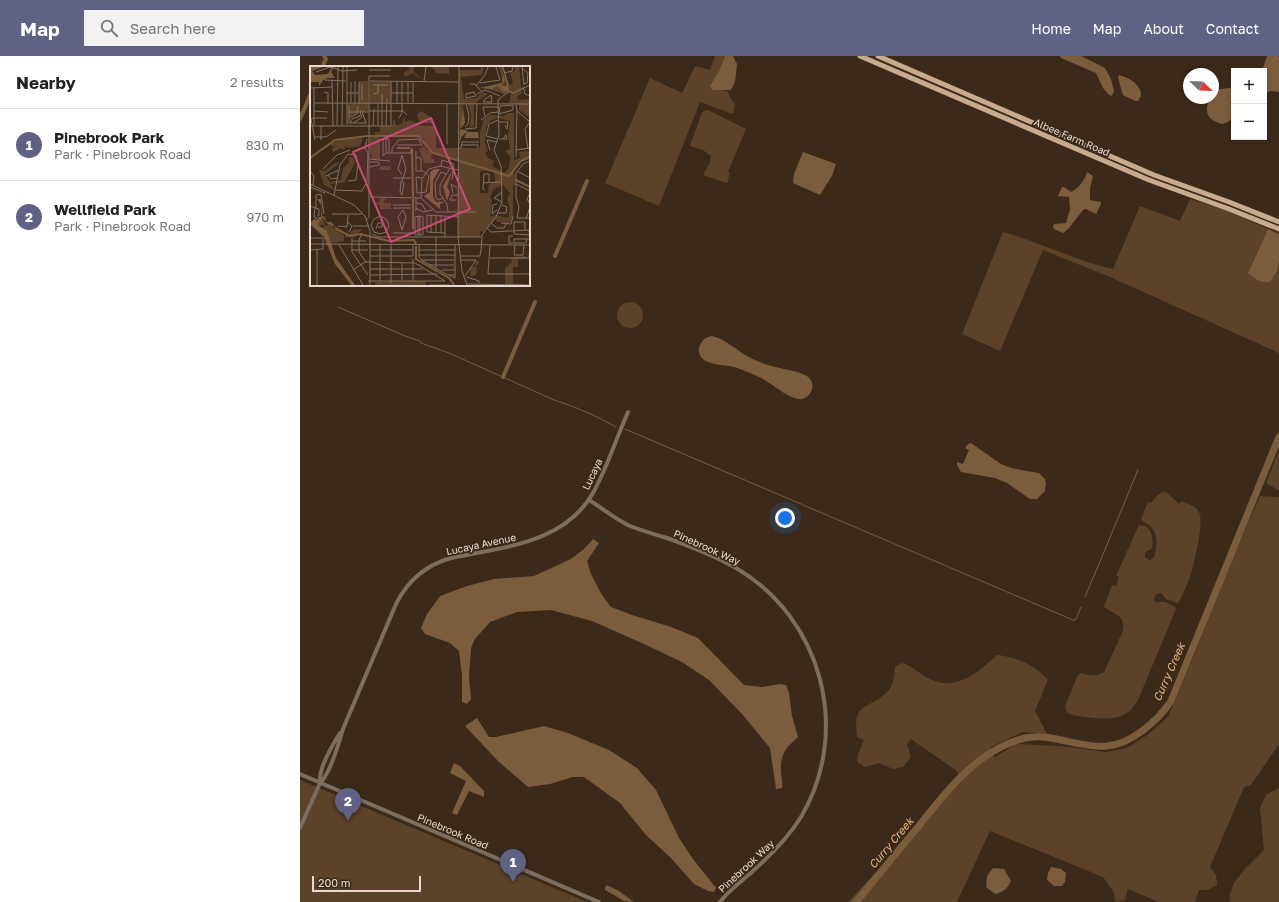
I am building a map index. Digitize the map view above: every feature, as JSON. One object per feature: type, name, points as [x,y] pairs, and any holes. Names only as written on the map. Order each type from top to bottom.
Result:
[{"type":"main road","name":"Albee Farm Road","points":[[860,56],[1179,192],[1235,211],[1279,229]]},
{"type":"main road","name":"Albee Farm Road","points":[[878,56],[1154,174],[1279,222]]},
{"type":"main road","points":[[896,71],[899,65]]},
{"type":"main road","points":[[1133,173],[1144,175],[1193,194],[1196,193],[1197,190]]},
{"type":"street","name":"Lucaya","points":[[589,500],[610,456],[628,412]]},
{"type":"street","name":"Lucaya Avenue","points":[[300,828],[320,783],[320,775],[342,729],[396,604],[407,586],[414,578],[431,566],[444,560],[546,536],[572,519],[589,500]]},
{"type":"street","name":"Pinebrook Way","points":[[589,500],[625,523],[682,543],[714,557],[738,569],[758,582],[777,600],[793,619],[808,645],[817,666],[824,695],[827,730],[822,764],[814,790],[801,818],[783,842],[720,902]]},
{"type":"street","name":"Pinebrook Road","points":[[300,774],[599,902]]},
{"type":"shaded area","points":[[715,56],[725,56],[719,71],[723,91],[727,91],[735,106],[733,114],[700,102],[659,206],[605,183],[650,78],[682,93],[695,66],[710,70]]},
{"type":"shaded area","points":[[725,56],[733,56],[737,64],[735,82],[731,90],[713,90],[710,86],[719,71]]},
{"type":"shaded area","points":[[1060,56],[1081,56],[1105,68],[1111,79],[1114,91],[1112,96],[1109,95],[1103,88],[1096,73],[1061,58]]},
{"type":"shaded area","points":[[1267,56],[1279,57],[1279,92],[1267,92],[1267,68],[1263,68]]},
{"type":"shaded area","points":[[1119,75],[1137,85],[1141,92],[1141,96],[1138,101],[1123,95],[1118,78]]},
{"type":"shaded area","points":[[1231,88],[1231,119],[1223,124],[1210,118],[1207,114],[1208,104],[1219,104],[1219,90]]},
{"type":"shaded area","points":[[708,110],[746,129],[728,172],[730,173],[727,183],[703,175],[710,162],[711,156],[703,150],[690,146],[702,112]]},
{"type":"shaded area","points":[[803,152],[836,164],[832,176],[820,195],[793,183],[794,174]]},
{"type":"shaded area","points":[[1087,172],[1093,176],[1090,188],[1090,200],[1101,202],[1096,214],[1086,209],[1083,210],[1069,228],[1063,233],[1054,229],[1054,224],[1066,223],[1070,210],[1069,197],[1058,196],[1062,187],[1071,192],[1081,184]]},
{"type":"shaded area","points":[[1190,199],[1225,210],[1268,229],[1248,273],[1277,271],[1279,262],[1279,353],[1110,277],[1043,250],[1000,351],[962,334],[1003,232],[1090,263],[1113,269],[1140,206],[1180,221]]},
{"type":"shaded area","points":[[1268,229],[1279,234],[1279,262],[1277,271],[1270,282],[1263,282],[1248,273]]},
{"type":"shaded area","points":[[630,302],[639,306],[643,315],[639,324],[630,328],[621,324],[617,315],[621,306]]},
{"type":"shaded area","points":[[712,336],[727,342],[754,360],[804,374],[812,381],[812,389],[810,393],[803,399],[795,398],[750,373],[734,367],[707,362],[701,357],[699,349],[700,345],[705,339]]},
{"type":"shaded area","points":[[971,443],[1001,464],[1011,468],[1039,473],[1045,479],[1045,491],[1037,499],[1030,499],[1007,483],[995,478],[961,472],[957,462],[963,464],[969,450],[965,448]]},
{"type":"shaded area","points":[[1279,450],[1279,490],[1278,490],[1266,483]]},
{"type":"shaded area","points":[[1163,491],[1179,504],[1181,501],[1194,507],[1199,512],[1200,532],[1197,550],[1186,586],[1179,602],[1177,603],[1166,599],[1161,593],[1155,596],[1154,600],[1156,602],[1165,602],[1176,609],[1138,700],[1133,707],[1122,716],[1116,718],[1086,717],[1070,714],[1066,711],[1065,706],[1078,675],[1081,673],[1096,675],[1104,672],[1122,633],[1122,619],[1104,606],[1112,585],[1116,586],[1119,577],[1116,576],[1139,525],[1143,525],[1149,529],[1152,537],[1152,548],[1146,552],[1145,557],[1149,560],[1154,556],[1156,538],[1154,531],[1141,519],[1148,502],[1151,503]]},
{"type":"shaded area","points":[[1260,496],[1279,497],[1279,744],[1251,785],[1244,787],[1210,867],[1216,875],[1217,885],[1207,890],[1199,890],[1195,902],[1159,902],[1128,889],[1125,900],[1116,902],[1113,891],[1103,877],[990,831],[957,902],[848,902],[893,854],[958,775],[956,770],[911,739],[907,744],[911,757],[903,767],[893,769],[879,763],[865,767],[857,762],[858,754],[864,740],[857,737],[857,717],[860,711],[890,689],[895,667],[901,663],[930,679],[949,683],[958,682],[975,673],[997,655],[1012,658],[1025,663],[1043,675],[1048,680],[1035,711],[1047,734],[1023,732],[991,747],[989,754],[995,757],[1016,744],[1060,746],[1106,752],[1125,749],[1146,736],[1168,717],[1222,583]]},
{"type":"shaded area","points":[[593,539],[599,543],[587,561],[591,574],[602,595],[611,607],[671,627],[698,638],[744,685],[762,687],[780,684],[786,685],[798,737],[787,748],[783,756],[781,765],[782,788],[776,789],[770,748],[743,715],[709,680],[682,662],[592,621],[551,610],[517,612],[490,622],[475,639],[471,648],[469,677],[471,699],[467,704],[462,702],[462,675],[459,651],[450,643],[425,634],[421,628],[427,614],[440,596],[467,586],[494,579],[534,576],[571,559],[584,549]]},
{"type":"shaded area","points":[[477,718],[489,737],[496,737],[544,726],[568,733],[609,750],[637,768],[656,790],[679,838],[693,859],[716,888],[714,892],[708,891],[694,884],[671,858],[646,835],[620,803],[584,777],[573,777],[550,784],[528,787],[499,762],[465,726]]},
{"type":"shaded area","points":[[454,763],[460,766],[484,791],[484,797],[469,791],[457,815],[452,813],[466,781],[450,773]]},
{"type":"shaded area","points":[[300,780],[587,902],[300,902]]},
{"type":"shaded area","points":[[1279,788],[1279,902],[1231,902],[1229,897],[1234,883],[1243,871],[1264,850],[1260,808],[1266,795]]},
{"type":"shaded area","points":[[1051,867],[1061,869],[1066,873],[1065,882],[1062,886],[1054,886],[1047,880]]},
{"type":"shaded area","points":[[993,868],[1004,869],[1011,881],[1005,890],[995,894],[986,887],[987,876]]},
{"type":"shaded area","points":[[607,885],[619,891],[634,902],[624,901],[605,890]]},
{"type":"waterway","points":[[322,66],[326,59],[324,56]]},
{"type":"waterway","points":[[300,119],[310,95]]},
{"type":"waterway","points":[[555,256],[587,181]]},
{"type":"waterway","points":[[503,377],[535,302]]},
{"type":"waterway","points":[[338,307],[420,341],[421,343],[449,353],[554,400],[586,412],[616,427]]},
{"type":"waterway","points":[[625,429],[1073,620],[1076,619],[1081,607]]},
{"type":"waterway","name":"Curry Creek","points":[[856,902],[946,792],[979,761],[992,752],[1015,741],[1037,737],[1051,738],[1093,746],[1122,743],[1146,728],[1161,714],[1171,701],[1279,437]]},
{"type":"waterway","points":[[1085,597],[1138,470]]},
{"type":"place","name":"Wellfield Park","points":[[348,821]]},
{"type":"place","name":"Pinebrook Park","points":[[513,882]]}]
